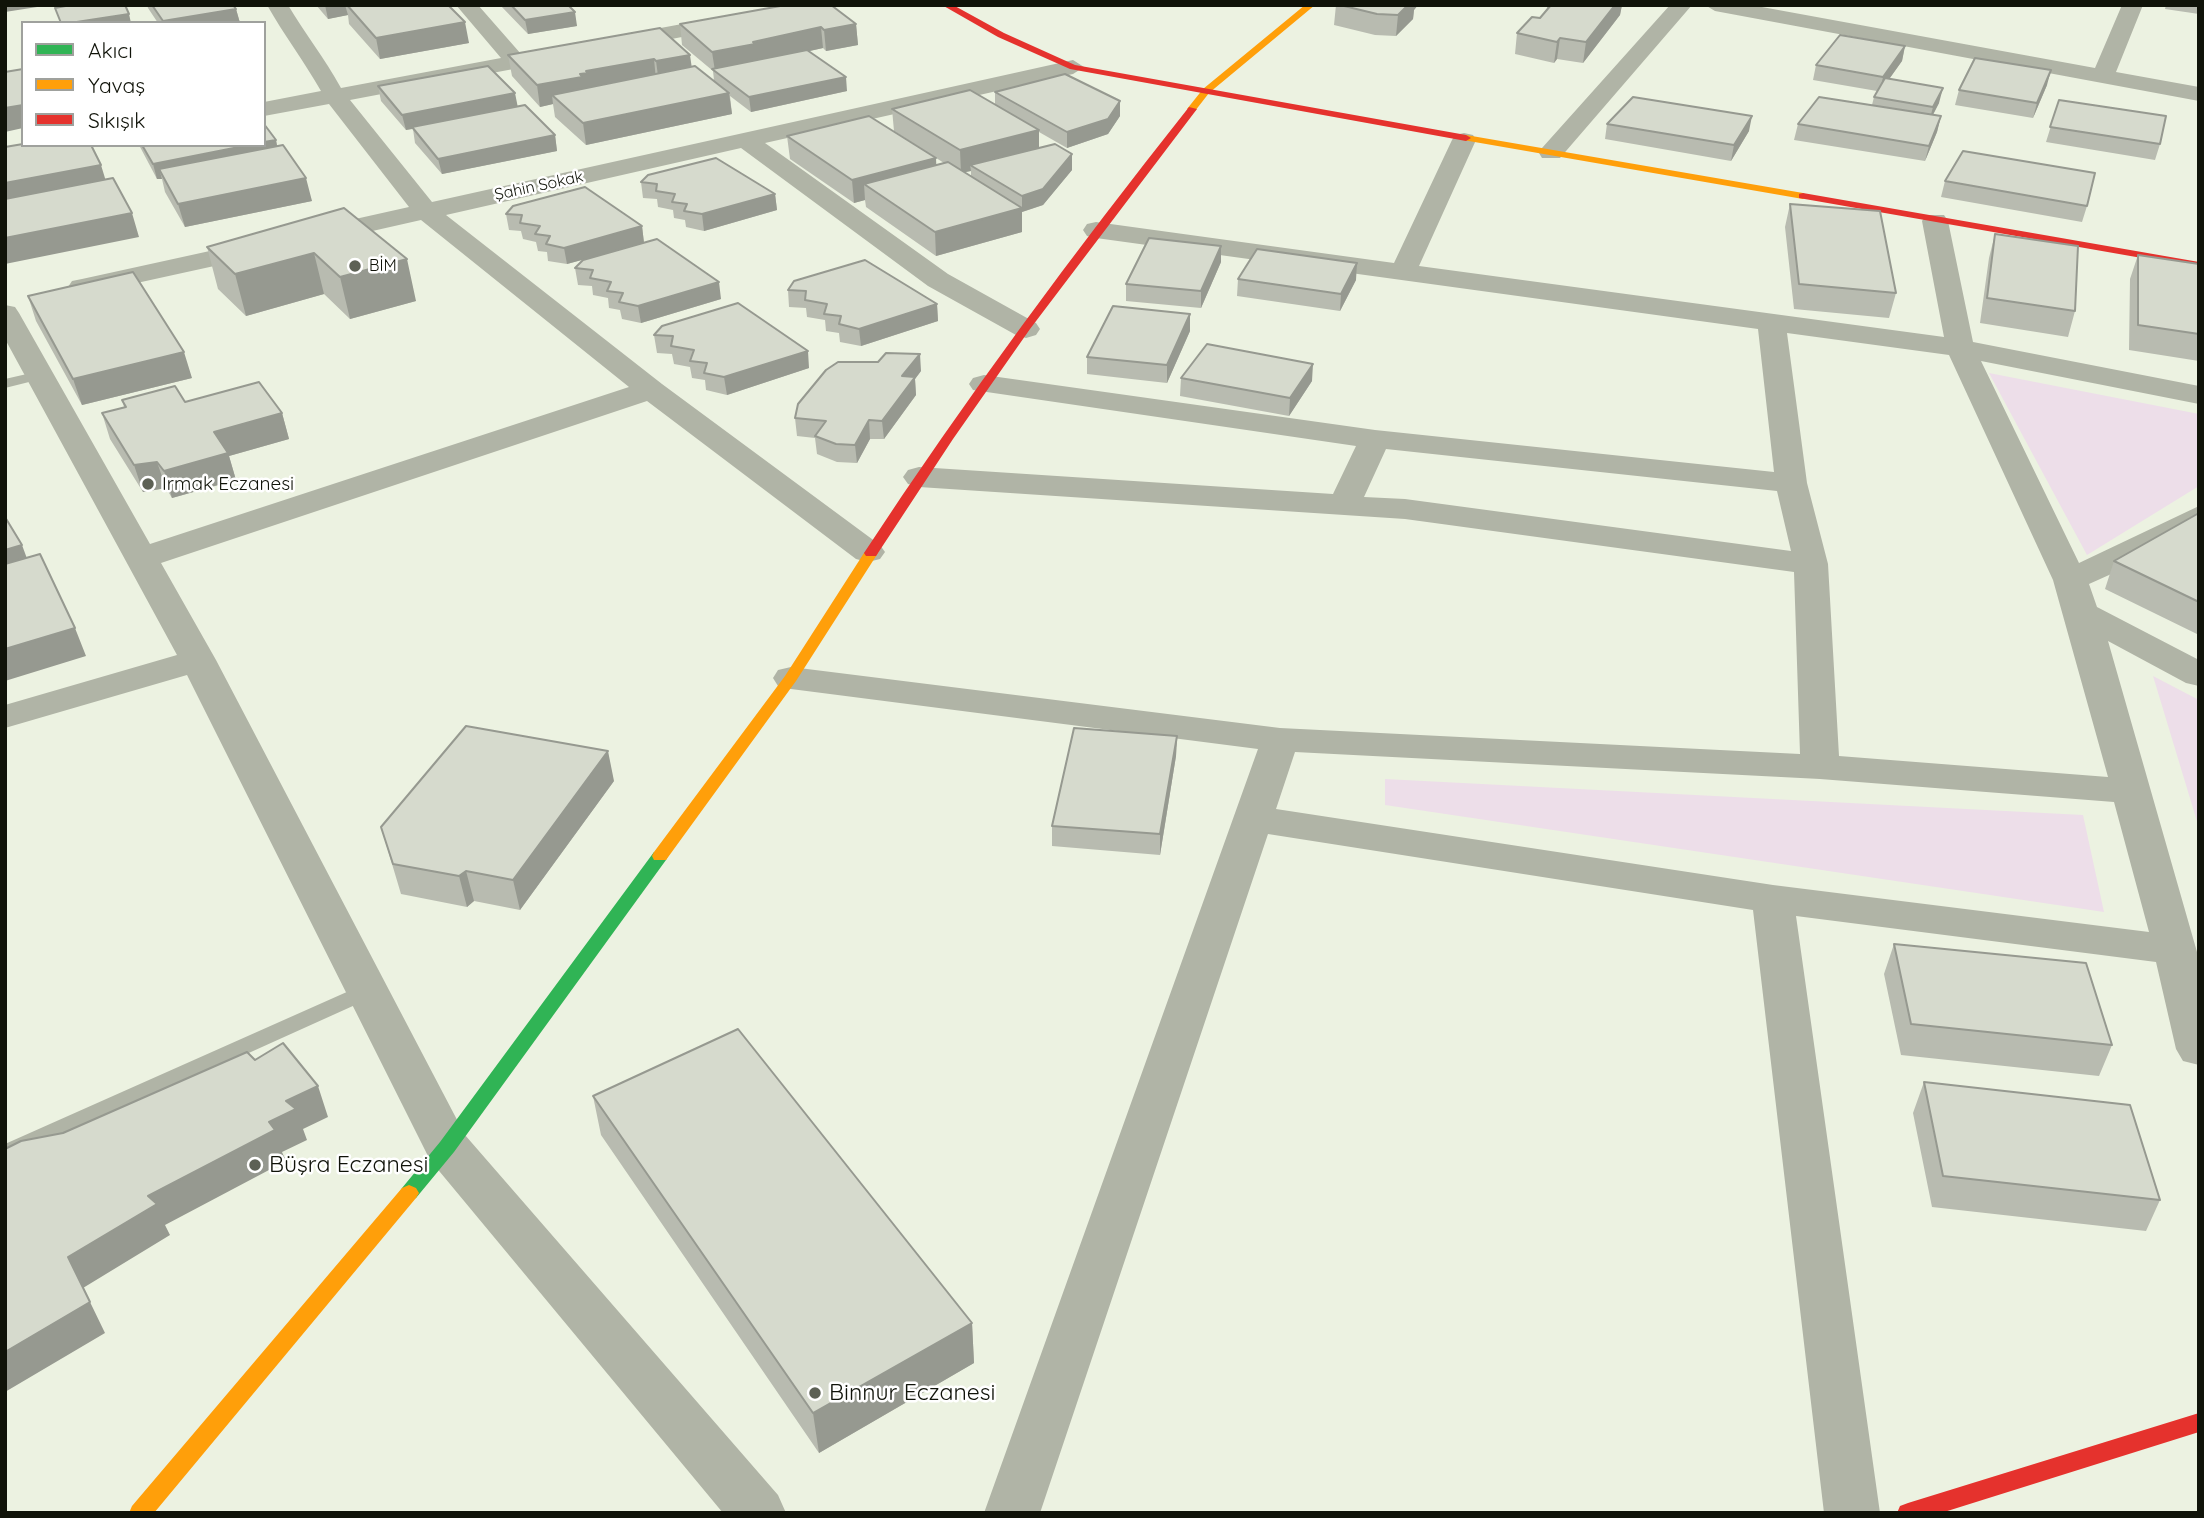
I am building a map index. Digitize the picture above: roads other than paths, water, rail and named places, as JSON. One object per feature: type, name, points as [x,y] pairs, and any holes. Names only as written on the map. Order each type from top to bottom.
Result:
[{"type":"main road","points":[[946,5],[1001,36],[1073,67],[1464,140],[2199,265]]},
{"type":"main road","points":[[140,1513],[447,1147],[791,678],[868,552],[919,477],[1096,230],[1206,91],[1311,5]]},
{"type":"main road","points":[[1131,62],[1206,91]]},
{"type":"main road","points":[[1908,1513],[1982,1501],[2199,1422]]},
{"type":"street","points":[[277,5],[283,34],[310,51],[334,95],[425,211],[651,390],[868,552]]},
{"type":"street","points":[[466,5],[515,61]]},
{"type":"street","points":[[695,5],[713,24]]},
{"type":"street","points":[[266,109],[819,5]]},
{"type":"street","points":[[1551,153],[1682,5]]},
{"type":"street","points":[[1715,5],[2199,94]]},
{"type":"street","points":[[2103,76],[2133,5]]},
{"type":"street","name":"Şahin Sokak","points":[[60,292],[1073,67]]},
{"type":"street","points":[[1404,270],[1464,140]]},
{"type":"street","points":[[747,141],[938,280],[1026,329]]},
{"type":"street","points":[[1935,221],[1960,348],[2070,580],[2082,613],[2133,791],[2199,1049]]},
{"type":"street","points":[[1096,230],[1960,348],[2199,395]]},
{"type":"street","points":[[10,306],[23,380],[141,558],[198,660],[447,1147],[758,1513]]},
{"type":"street","points":[[1772,323],[1791,483],[1811,564],[1820,767]]},
{"type":"street","points":[[984,384],[1374,439],[1791,483]]},
{"type":"street","points":[[141,558],[651,390]]},
{"type":"street","points":[[1344,505],[1374,439]]},
{"type":"street","points":[[919,477],[1405,509],[1811,564]]},
{"type":"street","points":[[2070,580],[2155,542],[2199,516]]},
{"type":"street","points":[[2082,613],[2199,675]]},
{"type":"street","points":[[5,717],[198,660]]},
{"type":"street","points":[[791,678],[1280,740],[1820,767],[2133,791]]},
{"type":"street","points":[[1013,1513],[1255,819],[1280,740]]},
{"type":"street","points":[[1255,819],[1773,899],[2175,950]]},
{"type":"street","points":[[1773,899],[1852,1513]]},
{"type":"lane","points":[[5,1154],[367,991]]},
{"type":"place","name":"BİM","points":[[355,266]]},
{"type":"place","name":"Irmak Eczanesi","points":[[148,484]]},
{"type":"place","name":"Büşra Eczanesi","points":[[255,1165]]},
{"type":"place","name":"Binnur Eczanesi","points":[[815,1393]]}]
